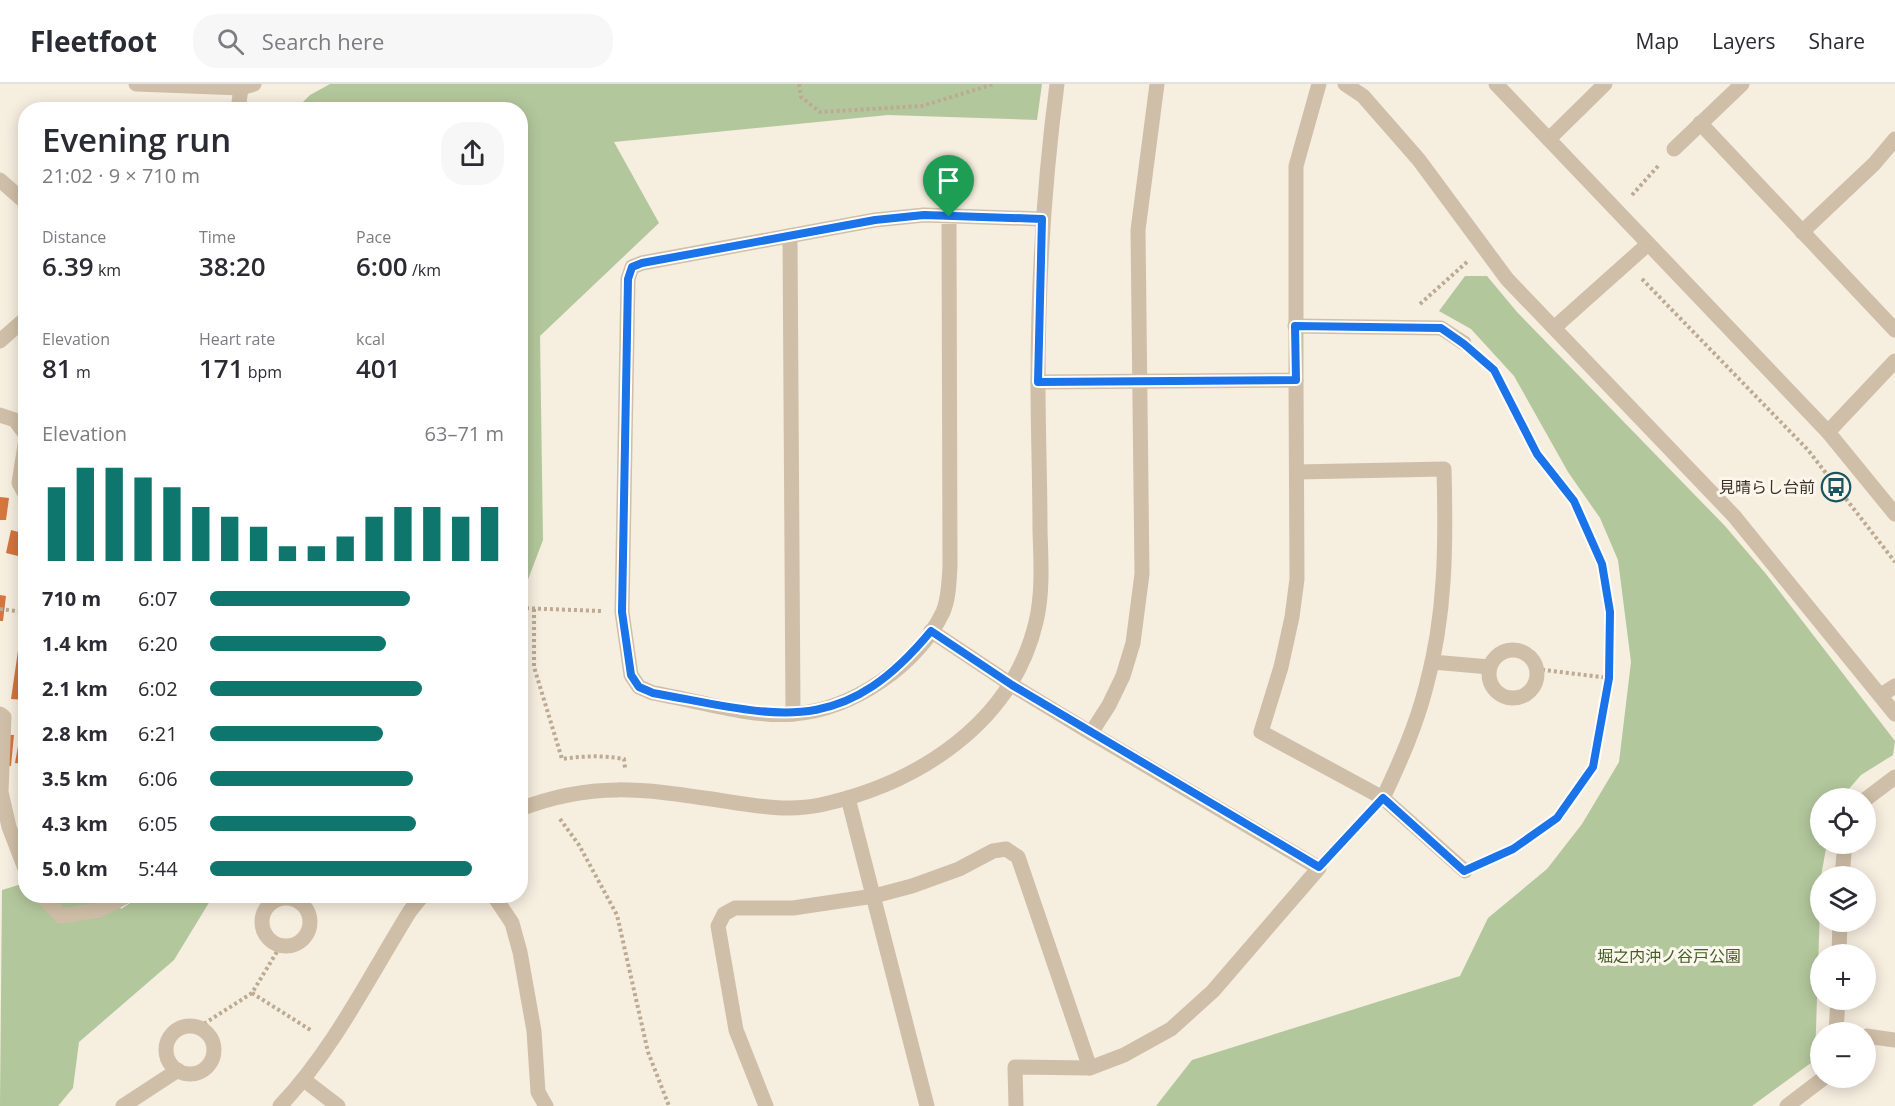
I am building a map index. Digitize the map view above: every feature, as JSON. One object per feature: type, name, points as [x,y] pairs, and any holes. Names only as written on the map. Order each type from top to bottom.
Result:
[{"type":"street","points":[[136,84],[248,86],[241,102]]},
{"type":"street","points":[[528,806],[546,799],[599,789],[651,791],[787,808],[816,806],[848,798],[902,778],[936,759],[997,706],[1012,685],[1036,622],[1041,583],[1038,382],[1042,219],[1057,84]]},
{"type":"street","points":[[1091,733],[1109,705],[1123,676],[1135,632],[1142,574],[1138,230],[1157,84]]},
{"type":"street","points":[[1319,84],[1296,166],[1297,579],[1292,617],[1261,732],[1383,798],[1464,871]]},
{"type":"street","points":[[1345,84],[1363,96],[1419,160],[1507,279],[1734,516],[1895,714]]},
{"type":"street","points":[[1496,84],[1828,432],[1895,514]]},
{"type":"street","points":[[1549,139],[1605,84]]},
{"type":"street","points":[[1674,149],[1742,84]]},
{"type":"street","points":[[1700,123],[1895,330]]},
{"type":"street","points":[[1802,232],[1874,164],[1895,139]]},
{"type":"street","points":[[0,180],[18,196]]},
{"type":"street","points":[[949,217],[950,566],[944,610],[931,631],[891,674],[848,700],[824,710],[793,714],[763,713],[653,693],[639,687],[631,675],[622,612],[628,279],[632,267],[642,263],[875,220],[924,215],[1042,219]]},
{"type":"street","points":[[790,236],[793,714]]},
{"type":"street","points":[[1555,327],[1648,244]]},
{"type":"street","points":[[0,341],[18,325]]},
{"type":"street","points":[[1295,326],[1441,328],[1464,344]]},
{"type":"street","points":[[1828,432],[1895,361]]},
{"type":"street","points":[[1038,382],[1296,380]]},
{"type":"street","points":[[0,415],[15,420],[18,425]]},
{"type":"street","points":[[1297,472],[1444,469],[1444,585],[1432,662],[1409,741],[1383,798]]},
{"type":"street","points":[[931,631],[1012,685],[1319,867],[1213,991],[1171,1029],[1124,1055],[1090,1068],[1015,1066],[1016,1106]]},
{"type":"street","points":[[1513,650],[1528,655],[1536,669],[1537,676],[1530,691],[1524,695],[1508,698],[1494,689],[1489,675],[1490,667],[1498,654],[1513,650]]},
{"type":"street","points":[[1432,662],[1490,667]]},
{"type":"street","points":[[1881,695],[1895,686]]},
{"type":"street","points":[[0,714],[4,717],[1,792],[9,827],[18,850]]},
{"type":"street","points":[[1876,792],[1895,777]]},
{"type":"street","points":[[848,798],[927,1106]]},
{"type":"street","points":[[766,1106],[736,1030],[718,926],[724,914],[735,908],[793,908],[874,896],[912,886],[993,851],[1006,849],[1018,857],[1090,1068]]},
{"type":"street","points":[[49,903],[61,916],[99,910],[112,903]]},
{"type":"street","points":[[274,903],[263,915],[264,931],[268,938],[281,945],[297,943],[308,932],[310,916],[305,903]]},
{"type":"street","points":[[280,1106],[304,1080],[330,1044],[416,903]]},
{"type":"street","points":[[499,903],[512,923],[520,952],[534,1031],[538,1092],[546,1106]]},
{"type":"street","points":[[183,1026],[199,1027],[206,1031],[214,1044],[212,1060],[201,1071],[193,1074],[178,1070],[168,1059],[167,1043],[171,1036],[183,1026]]},
{"type":"street","points":[[1876,1037],[1895,1040]]},
{"type":"street","points":[[123,1106],[178,1070]]},
{"type":"street","points":[[304,1080],[338,1106]]},
{"type":"street","points":[[1787,1106],[1811,1088]]},
{"type":"path","points":[[799,84],[801,97],[820,112],[922,106],[994,84]]},
{"type":"path","points":[[1617,211],[1674,149]]},
{"type":"path","points":[[1415,329],[1417,307],[1485,247]]},
{"type":"path","points":[[1627,263],[1808,450],[1895,562]]},
{"type":"path","points":[[1464,344],[1494,370],[1537,454],[1574,501],[1602,564],[1610,612],[1609,678],[1593,767],[1557,818],[1513,849],[1464,871]]},
{"type":"path","points":[[0,609],[18,611]]},
{"type":"path","points":[[528,609],[622,612]]},
{"type":"path","points":[[534,609],[534,667],[562,759],[590,755],[617,758]]},
{"type":"path","points":[[1536,669],[1609,678]]},
{"type":"path","points":[[1319,867],[1383,798]]},
{"type":"path","points":[[546,799],[579,845],[616,915],[648,1052],[669,1106]]},
{"type":"path","points":[[199,1027],[252,993],[281,945]]},
{"type":"path","points":[[252,993],[330,1044]]},
{"type":"green space","points":[[330,84],[1042,84],[1037,120],[888,115],[614,142],[659,223],[540,336],[543,540],[528,580],[528,102],[303,102],[310,95]]},
{"type":"green space","name":"堀之内沖ノ谷戸公園","points":[[1465,276],[1487,276],[1517,312],[1725,526],[1766,574],[1895,741],[1893,755],[1861,775],[1850,788],[1810,788],[1810,854],[1825,854],[1823,866],[1810,866],[1810,932],[1819,932],[1819,944],[1810,944],[1810,1010],[1817,1010],[1816,1022],[1810,1022],[1810,1064],[1752,1106],[1156,1106],[1192,1060],[1460,976],[1488,918],[1547,869],[1582,824],[1619,762],[1631,662],[1618,560],[1600,518],[1568,472],[1514,376],[1471,329],[1439,311]]},
{"type":"green space","points":[[18,885],[18,903],[118,903],[121,909],[130,903],[209,903],[174,960],[79,1042],[73,1088],[58,1106],[0,1106],[2,890]]},
{"type":"building","points":[[0,497],[9,498],[6,520],[0,520]]},
{"type":"building","points":[[11,530],[18,532],[18,556],[6,553]]},
{"type":"building","points":[[0,595],[6,596],[3,621],[0,621]]},
{"type":"building","points":[[18,651],[18,699],[11,699]]},
{"type":"building","points":[[0,734],[14,735],[11,766],[0,765]]},
{"type":"building","points":[[18,746],[18,763],[15,763]]},
{"type":"place","name":"見晴らし台前","points":[[1836,487]]},
{"type":"route","points":[[924,215],[949,217],[1042,219],[1038,382],[1296,380],[1295,326],[1441,328],[1494,370],[1537,454],[1574,501],[1602,564],[1610,612],[1609,678],[1593,767],[1557,818],[1513,849],[1464,871],[1383,798],[1319,867],[1012,685],[931,631],[891,674],[848,700],[824,710],[793,714],[763,713],[653,693],[639,687],[631,675],[622,612],[628,279],[632,267],[642,263],[875,220],[924,215]]}]
